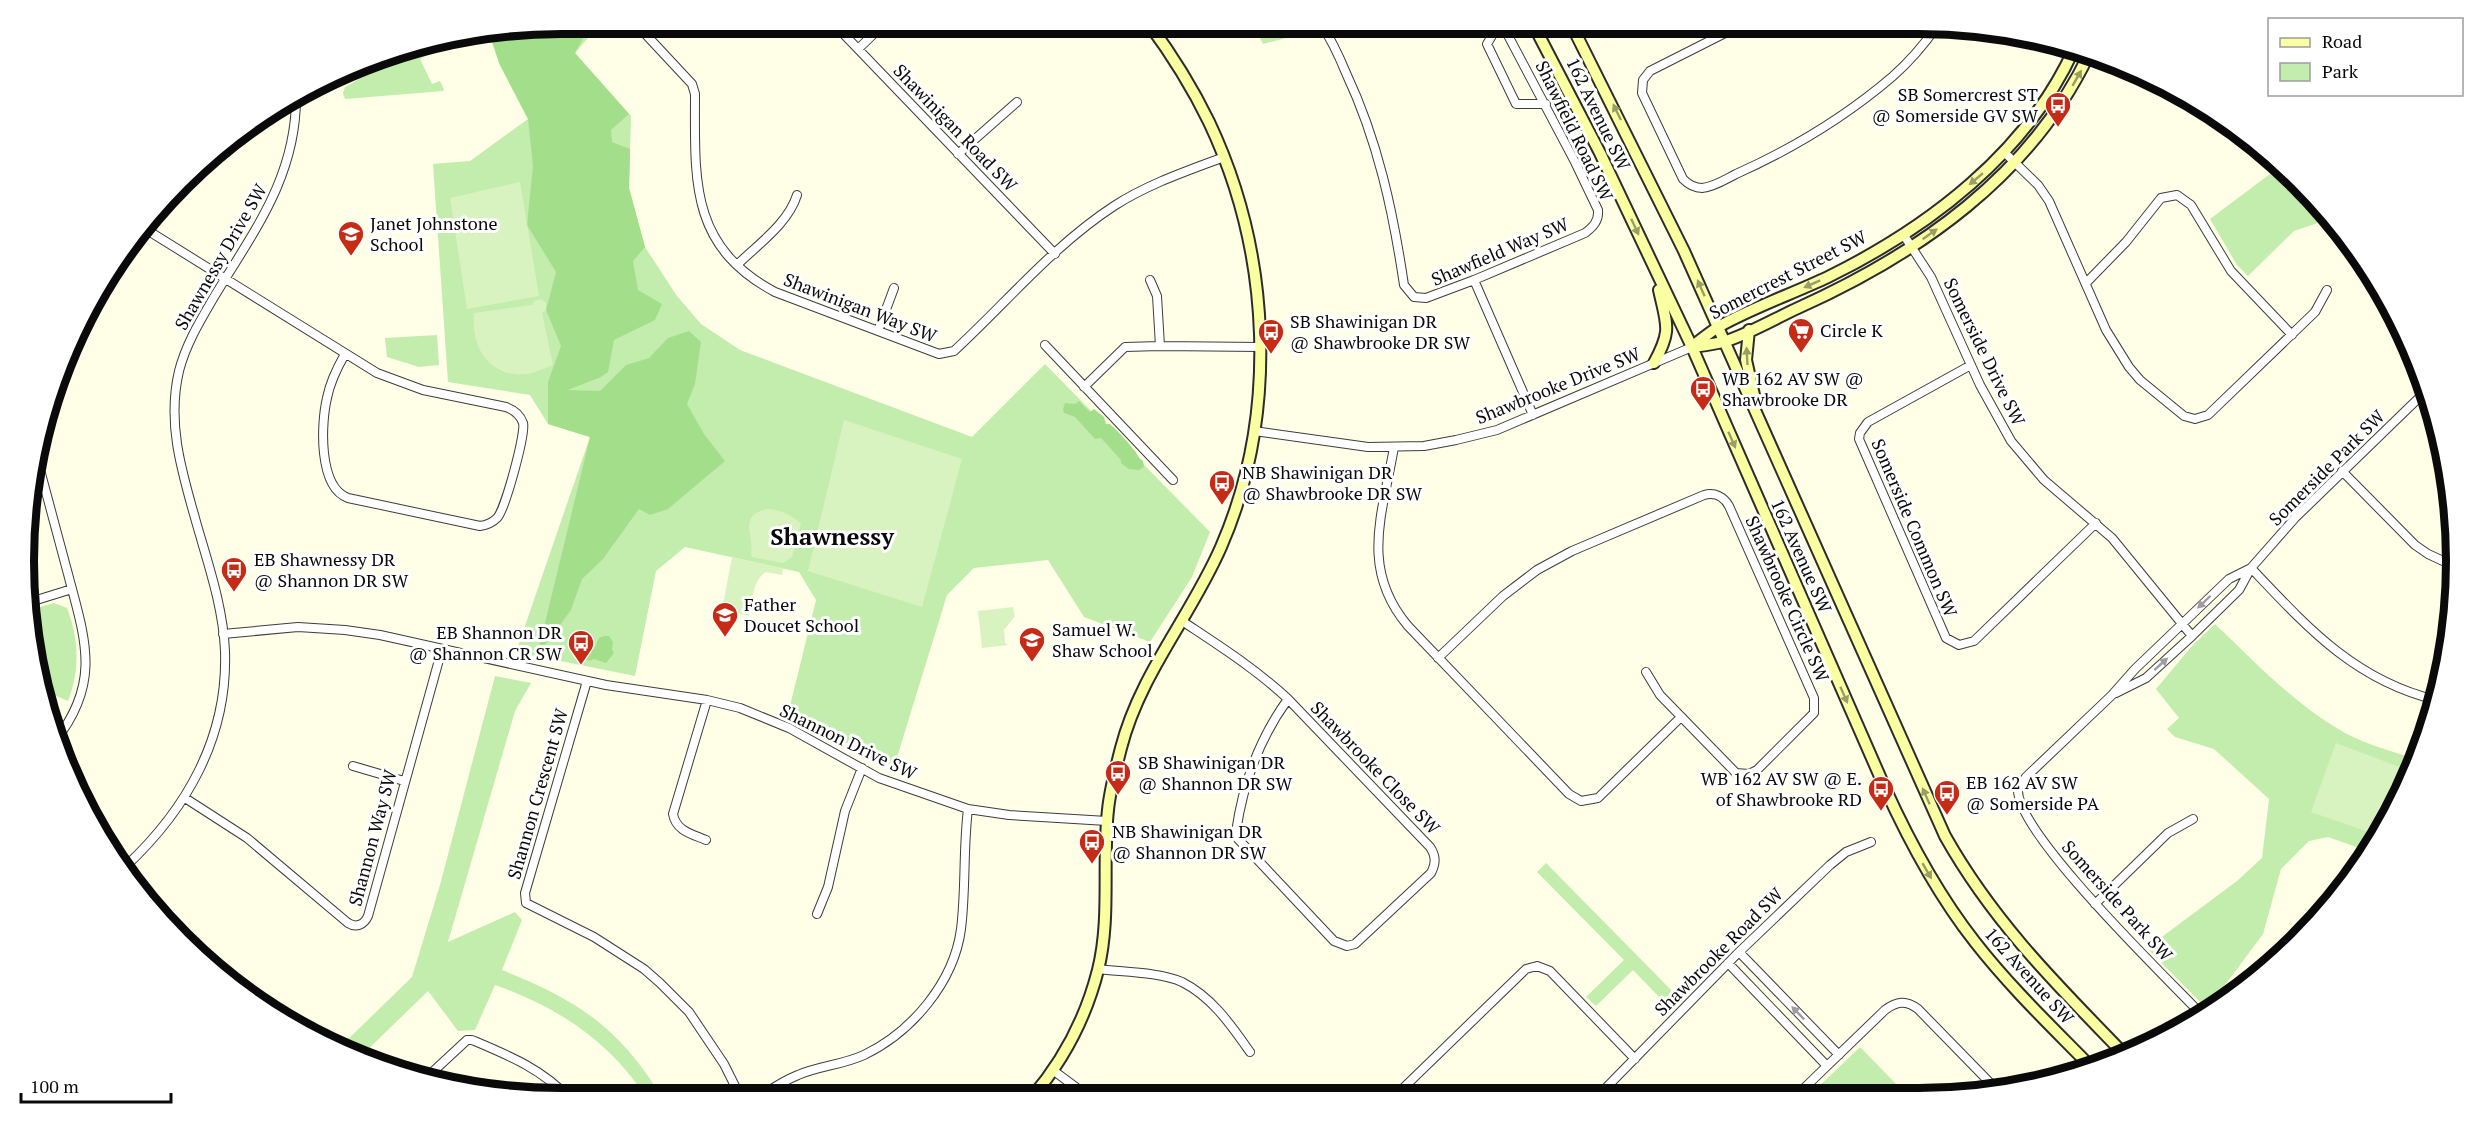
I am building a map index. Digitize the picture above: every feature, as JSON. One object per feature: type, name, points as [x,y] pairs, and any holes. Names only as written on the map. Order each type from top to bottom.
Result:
[{"type":"main road","points":[[1040,1088],[1054,1071],[1081,1018],[1098,969],[1105,906],[1108,807],[1122,744],[1148,679],[1204,585],[1231,522],[1248,462],[1254,430],[1261,347],[1257,288],[1243,213],[1224,157],[1192,88],[1156,34]]},
{"type":"main road","name":"162 Avenue SW","points":[[1538,34],[1600,153],[1692,347],[1913,847],[1943,898],[1975,942],[2010,984],[2086,1062]]},
{"type":"main road","name":"162 Avenue SW","points":[[1576,34],[1660,200],[1926,797],[1950,845],[1982,896],[2013,936],[2119,1049]]},
{"type":"main road","name":"Somercrest Street SW","points":[[1692,347],[1718,327],[1828,277],[1903,234],[1963,189],[2004,152],[2044,102],[2070,56]]},
{"type":"main road","name":"Somercrest Street SW","points":[[1692,347],[1725,342],[1836,291],[1911,247],[1976,199],[2016,163],[2065,99],[2085,61]]},
{"type":"main road","points":[[1654,363],[1667,337],[1655,269]]},
{"type":"main road","points":[[1749,330],[1746,360],[1760,422]]},
{"type":"street","name":"Shawinigan Way SW","points":[[646,34],[692,84],[695,94],[695,170],[700,203],[712,233],[737,265],[752,279],[775,292],[934,353],[949,354],[1095,219],[1132,196],[1224,157]]},
{"type":"street","name":"Shawinigan Road SW","points":[[844,34],[1055,254]]},
{"type":"street","points":[[858,49],[874,34]]},
{"type":"street","name":"Shawfield Way SW","points":[[1325,34],[1355,91],[1371,134],[1388,189],[1405,289],[1414,297],[1426,298],[1474,280],[1585,233],[1596,221]]},
{"type":"street","points":[[1494,34],[1488,44],[1516,104],[1546,104]]},
{"type":"street","name":"Shawfield Road SW","points":[[1507,34],[1546,104],[1598,210],[1596,221]]},
{"type":"street","points":[[1723,34],[1650,71],[1641,84],[1642,93],[1683,179],[1693,187],[1707,188],[1759,164],[1820,131],[1892,77],[1930,35]]},
{"type":"street","points":[[958,153],[1017,102]]},
{"type":"street","name":"Shawnessy Drive SW","points":[[129,863],[159,834],[185,798],[206,756],[221,700],[225,661],[216,593],[178,456],[174,422],[177,381],[184,354],[196,328],[256,232],[280,183],[291,142],[295,107]]},
{"type":"street","points":[[2004,152],[2038,185],[2049,201],[2106,330],[2129,367],[2150,388],[2189,418],[2208,416],[2315,312],[2327,290]]},
{"type":"street","points":[[737,265],[781,223],[797,195]]},
{"type":"street","points":[[2086,283],[2126,242],[2162,198],[2177,195],[2192,205],[2231,271],[2292,335]]},
{"type":"street","points":[[150,232],[377,373],[402,384],[506,407],[516,412],[522,420],[524,434],[502,510],[497,518],[480,526],[348,498],[335,490],[327,465],[323,427],[327,396],[336,370],[345,354]]},
{"type":"street","name":"Somerside Drive SW","points":[[1903,234],[1931,277],[1996,417],[2029,464],[2068,502],[2096,523],[2126,554],[2192,636]]},
{"type":"street","points":[[1150,280],[1157,296],[1160,346]]},
{"type":"street","points":[[1474,280],[1533,415]]},
{"type":"street","points":[[878,331],[894,288]]},
{"type":"street","points":[[1045,345],[1173,480]]},
{"type":"street","points":[[1084,387],[1125,347],[1261,347]]},
{"type":"street","name":"Shawbrooke Drive SW","points":[[1254,430],[1346,444],[1394,447],[1424,446],[1465,439],[1497,430],[1692,347]]},
{"type":"street","name":"Somerside Common SW","points":[[1971,365],[1868,422],[1862,428],[1859,439],[1946,638],[1959,645],[1974,640],[2096,523]]},
{"type":"street","name":"Somerside Park SW","points":[[2112,696],[2146,678],[2192,636],[2239,590],[2251,568],[2295,518],[2420,396]]},
{"type":"street","points":[[1394,447],[1378,530],[1378,565],[1385,589],[1395,610],[1569,794],[1581,801],[1598,798],[1680,718],[1660,695],[1646,672]]},
{"type":"street","points":[[2342,471],[2415,544],[2428,554],[2446,562]]},
{"type":"street","points":[[41,481],[84,635],[86,670],[77,704],[62,731]]},
{"type":"street","name":"Shawbrooke Circle SW","points":[[1438,658],[1503,596],[1554,560],[1704,495],[1718,495],[1726,500],[1729,506],[1810,688],[1815,708],[1808,721],[1757,770],[1742,775],[1732,771],[1680,718]]},
{"type":"street","points":[[2251,568],[2312,632],[2346,660],[2382,681],[2429,698]]},
{"type":"street","name":"Somerside Park SW","points":[[2197,1010],[2095,904],[2051,852],[2021,804],[2018,789],[2026,777],[2112,696],[2135,669],[2229,579],[2251,568]]},
{"type":"street","points":[[36,600],[72,590]]},
{"type":"street","name":"Shawbrooke Close SW","points":[[1182,621],[1243,662],[1288,699],[1434,853],[1435,860],[1431,873],[1355,944],[1347,946],[1334,941],[1238,839],[1236,832],[1247,780],[1261,743],[1288,699]]},
{"type":"street","name":"Shannon Drive SW","points":[[223,634],[298,627],[345,630],[587,681],[707,700],[740,708],[789,728],[899,787],[968,809],[1009,815],[1107,821]]},
{"type":"street","name":"Shannon Way SW","points":[[185,798],[248,838],[348,923],[354,926],[364,922],[368,916],[442,649]]},
{"type":"street","name":"Shannon Crescent SW","points":[[587,681],[525,893],[526,903],[594,937],[644,969],[660,983],[690,1012],[724,1064],[736,1088]]},
{"type":"street","points":[[706,840],[681,829],[676,825],[673,814],[707,700]]},
{"type":"street","points":[[353,766],[404,781]]},
{"type":"street","points":[[817,914],[828,887],[845,811],[862,768]]},
{"type":"street","points":[[775,1088],[799,1074],[849,1062],[879,1047],[910,1024],[941,986],[951,965],[961,931],[968,809]]},
{"type":"street","points":[[2095,904],[2168,833],[2193,819]]},
{"type":"street","name":"Shawbrooke Road SW","points":[[1606,1088],[1739,952],[1830,865],[1846,852],[1871,842]]},
{"type":"street","points":[[1739,952],[1839,1055]]},
{"type":"street","points":[[1728,963],[1827,1066]]},
{"type":"street","points":[[1403,1088],[1526,969],[1537,966],[1550,971],[1635,1059]]},
{"type":"street","points":[[1098,969],[1170,978],[1181,982],[1215,1006],[1250,1052]]},
{"type":"street","points":[[1804,1088],[1886,1010],[1895,1003],[1906,1002],[1918,1009],[1991,1084]]},
{"type":"street","points":[[432,1072],[466,1040],[472,1040],[508,1054],[536,1069],[559,1088]]},
{"type":"street","points":[[1054,1071],[1077,1088]]},
{"type":"green space","points":[[585,34],[575,53],[629,114],[611,130],[612,142],[630,149],[629,188],[645,247],[633,261],[638,290],[662,304],[655,320],[614,340],[608,372],[568,390],[600,391],[626,365],[649,358],[668,338],[689,331],[701,342],[695,384],[687,404],[704,434],[725,461],[668,509],[650,515],[639,509],[603,559],[582,579],[571,610],[537,656],[590,437],[548,424],[548,382],[561,346],[546,310],[556,272],[527,225],[533,166],[528,119],[499,63],[491,39]]},
{"type":"green space","points":[[591,34],[575,53],[631,116],[629,188],[645,247],[677,296],[701,324],[740,350],[972,437],[1045,364],[1210,532],[1192,577],[1150,642],[1084,617],[1048,560],[974,568],[947,595],[894,767],[788,714],[816,600],[799,572],[685,547],[656,571],[635,676],[516,652],[590,437],[548,424],[530,395],[448,382],[433,164],[470,161],[528,119],[499,63],[544,35]]},
{"type":"green space","points":[[1258,34],[1301,34],[1263,44]]},
{"type":"green space","points":[[422,53],[427,55],[420,59],[432,84],[440,81],[444,90],[345,99],[343,93],[345,87],[382,66]]},
{"type":"green space","points":[[2270,174],[2292,189],[2322,222],[2294,231],[2248,276],[2237,265],[2210,219]]},
{"type":"green space","points":[[520,182],[539,296],[467,309],[450,198]]},
{"type":"green space","points":[[541,299],[546,303],[546,310],[542,313],[553,365],[526,374],[501,371],[492,365],[479,348],[474,326],[474,313],[532,305],[534,301]]},
{"type":"green space","points":[[437,335],[439,365],[419,367],[387,357],[385,338]]},
{"type":"green space","points":[[1079,401],[1090,412],[1094,409],[1104,417],[1106,424],[1110,424],[1117,430],[1143,461],[1144,467],[1139,470],[1129,469],[1121,463],[1121,460],[1101,438],[1095,439],[1075,417],[1064,413],[1065,403],[1075,404]]},
{"type":"green space","points":[[844,420],[962,459],[922,607],[808,571]]},
{"type":"green space","points":[[769,509],[795,518],[801,524],[792,557],[783,563],[752,557],[751,554],[750,521],[759,512]]},
{"type":"green space","points":[[732,557],[783,568],[782,575],[766,572],[758,580],[749,616],[722,610]]},
{"type":"green space","points":[[54,603],[67,608],[71,620],[76,643],[76,666],[68,701],[51,694],[37,608]]},
{"type":"green space","points":[[1013,607],[1015,616],[1004,630],[1005,643],[1008,645],[982,648],[978,611]]},
{"type":"green space","points":[[2215,624],[2309,710],[2345,733],[2408,757],[2392,795],[2361,849],[2328,837],[2309,841],[2281,869],[2263,934],[2216,997],[2203,1005],[2147,948],[2237,881],[2262,858],[2269,799],[2214,749],[2175,737],[2167,729],[2179,718],[2156,689],[2192,646]]},
{"type":"green space","points":[[609,636],[613,642],[614,653],[606,663],[594,659],[588,661],[586,657],[590,649],[594,649],[599,638]]},
{"type":"green space","points":[[495,676],[531,683],[515,711],[448,942],[515,912],[522,920],[502,970],[553,993],[595,1019],[630,1053],[656,1088],[639,1088],[617,1060],[600,1044],[561,1016],[540,1004],[495,985],[475,1030],[458,1031],[428,991],[367,1051],[346,1042],[412,977],[440,885]]},
{"type":"green space","points":[[2336,743],[2404,768],[2371,833],[2311,812]]},
{"type":"green space","points":[[1546,863],[1676,995],[1666,1004],[1633,970],[1596,1006],[1586,997],[1624,960],[1537,872]]},
{"type":"green space","points":[[1860,1047],[1900,1088],[1817,1088]]},
{"type":"place","name":"SB Somercrest ST @ Somerside GV SW","points":[[2058,128]]},
{"type":"place","name":"Janet Johnstone School","points":[[351,257]]},
{"type":"place","name":"Circle K","points":[[1801,354]]},
{"type":"place","name":"SB Shawinigan DR @ Shawbrooke DR SW","points":[[1271,355]]},
{"type":"place","name":"WB 162 AV SW @ Shawbrooke DR","points":[[1703,412]]},
{"type":"place","name":"NB Shawinigan DR @ Shawbrooke DR SW","points":[[1222,506]]},
{"type":"place","name":"EB Shawnessy DR @ Shannon DR SW","points":[[234,593]]},
{"type":"place","name":"Father Doucet School","points":[[725,638]]},
{"type":"place","name":"Samuel W. Shaw School","points":[[1032,663]]},
{"type":"place","name":"EB Shannon DR @ Shannon CR SW","points":[[581,666]]},
{"type":"place","name":"SB Shawinigan DR @ Shannon DR SW","points":[[1118,796]]},
{"type":"place","name":"WB 162 AV SW @ E. of Shawbrooke RD","points":[[1881,812]]},
{"type":"place","name":"EB 162 AV SW @ Somerside PA","points":[[1947,816]]},
{"type":"place","name":"NB Shawinigan DR @ Shannon DR SW","points":[[1092,865]]},
{"type":"district","name":"Shawnessy","points":[[832,537]]}]
